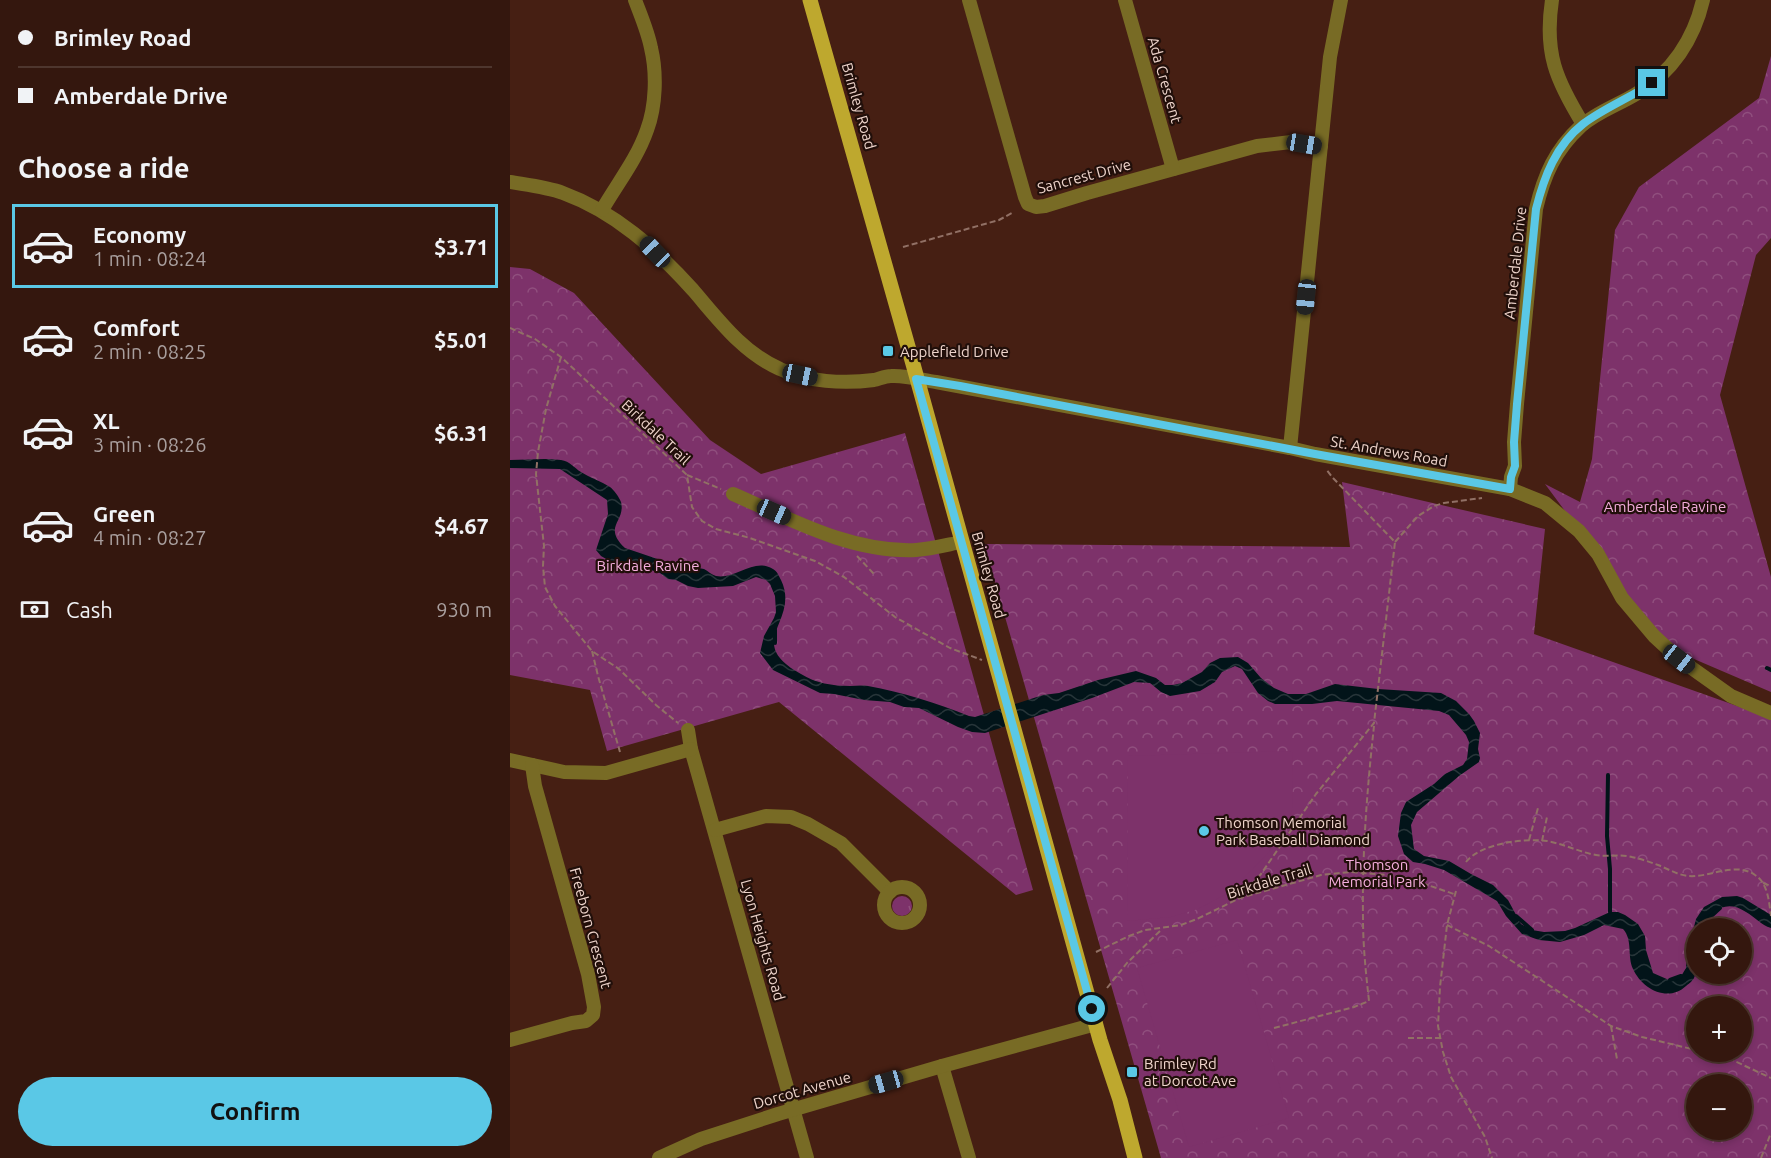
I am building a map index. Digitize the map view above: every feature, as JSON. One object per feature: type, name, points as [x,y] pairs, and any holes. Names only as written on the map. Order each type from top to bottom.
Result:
[{"type":"main road","name":"Brimley Road","points":[[810,0],[1135,1158]]},
{"type":"street","points":[[602,210],[630,164],[647,130],[653,105],[652,50],[635,0]]},
{"type":"street","name":"Sancrest Drive","points":[[969,0],[1024,197],[1028,204],[1036,207],[1046,206],[1270,144],[1291,142],[1321,146]]},
{"type":"street","name":"Ada Crescent","points":[[1125,0],[1173,169]]},
{"type":"street","points":[[1290,448],[1330,57],[1341,0]]},
{"type":"street","points":[[1552,0],[1549,25],[1552,60],[1560,83],[1583,124]]},
{"type":"street","name":"Amberdale Drive","points":[[1510,489],[1515,466],[1517,404],[1536,209],[1542,185],[1555,156],[1583,124],[1636,94],[1665,72],[1694,32],[1703,0]]},
{"type":"street","points":[[510,182],[561,192],[602,210],[642,238],[732,335],[749,350],[779,369],[820,380],[844,382],[892,376],[916,379]]},
{"type":"street","name":"St. Andrews Road","points":[[916,379],[1510,489],[1545,503],[1583,535],[1598,554],[1622,598],[1654,636],[1679,659],[1731,696],[1771,713]]},
{"type":"street","points":[[733,494],[814,530],[870,547],[915,550],[961,542]]},
{"type":"street","name":"Lyon Heights Road","points":[[688,730],[691,749],[807,1158]]},
{"type":"street","points":[[510,760],[564,772],[606,773],[691,749]]},
{"type":"street","name":"Freeborn Crescent","points":[[510,1040],[586,1021],[593,1015],[594,1007],[588,974],[535,786],[532,765]]},
{"type":"street","points":[[715,830],[766,816],[791,817],[841,843],[890,892]]},
{"type":"street","name":"Dorcot Avenue","points":[[659,1158],[701,1139],[793,1109],[1096,1024]]},
{"type":"street","points":[[942,1066],[969,1158]]},
{"type":"path","points":[[903,247],[999,220],[1012,213]]},
{"type":"path","name":"Birkdale Trail","points":[[510,328],[535,339],[561,357],[687,475],[692,507],[702,522],[716,529],[750,538],[815,561],[844,577],[905,623],[950,648],[995,663]]},
{"type":"path","points":[[561,357],[546,409],[537,452],[536,474],[544,546],[545,587],[555,606],[592,651],[619,669],[656,705],[688,730]]},
{"type":"path","points":[[1321,462],[1332,477],[1395,542]]},
{"type":"path","points":[[687,475],[733,494]]},
{"type":"path","points":[[1274,1028],[1369,1001],[1363,920],[1363,872],[1368,784],[1395,542],[1418,516],[1434,506],[1444,502],[1489,498]]},
{"type":"path","points":[[592,651],[620,752]]},
{"type":"path","points":[[1240,898],[1261,874],[1317,794],[1374,723]]},
{"type":"path","points":[[1529,840],[1538,808]]},
{"type":"path","points":[[1542,841],[1547,817]]},
{"type":"path","points":[[1466,862],[1475,853],[1486,848],[1516,841],[1542,841],[1597,855],[1630,856],[1685,876],[1733,870],[1746,871],[1771,886]]},
{"type":"path","name":"Birkdale Trail","points":[[1096,952],[1145,930],[1197,919],[1240,898],[1321,876],[1350,872],[1401,876],[1455,893],[1448,925],[1440,987],[1438,1026],[1451,1077],[1485,1137],[1492,1158]]},
{"type":"path","points":[[1764,883],[1771,916]]},
{"type":"path","points":[[1448,925],[1490,946],[1611,1026],[1635,1035],[1686,1048]]},
{"type":"path","points":[[1107,988],[1127,963],[1163,928]]},
{"type":"path","points":[[1611,1026],[1617,1059]]},
{"type":"path","points":[[1408,1038],[1440,1038]]},
{"type":"path","points":[[1737,1062],[1771,1078]]},
{"type":"path","points":[[1761,1158],[1771,1133]]},
{"type":"green space","name":"Amberdale Ravine","points":[[1771,56],[1771,238],[1756,255],[1720,395],[1771,577],[1771,692],[1666,647],[1545,484],[1580,502],[1592,459],[1615,230],[1639,187],[1759,98]]},
{"type":"green space","name":"Birkdale Ravine","points":[[510,267],[530,269],[574,293],[710,440],[761,474],[905,433],[1033,890],[1016,895],[779,702],[607,751],[590,690],[510,675]]},
{"type":"green space","name":"Thomson Memorial Park","points":[[1342,482],[1545,529],[1534,634],[1771,718],[1771,1158],[1161,1158],[984,544],[1350,547]]},
{"type":"green space","name":"Thomson Memorial Park Baseball Diamond","points":[[1292,751],[1293,809],[1269,852],[1230,892],[1198,909],[1171,917],[1127,921],[1128,756]]},
{"type":"green space","points":[[902,896],[909,899],[912,906],[909,913],[902,916],[895,913],[892,906],[895,899]]},
{"type":"green space","points":[[1237,940],[1289,1118],[1189,1147],[1137,968]]},
{"type":"water","points":[[510,460],[564,461],[610,487],[621,502],[622,509],[615,534],[625,548],[681,566],[704,569],[716,576],[730,575],[759,566],[766,566],[774,570],[781,580],[785,595],[784,608],[774,641],[776,651],[784,662],[801,674],[824,683],[881,688],[975,717],[1043,695],[1059,693],[1136,671],[1156,678],[1165,685],[1182,683],[1202,672],[1210,663],[1220,658],[1238,657],[1248,663],[1261,678],[1274,688],[1288,694],[1306,694],[1335,684],[1441,693],[1456,701],[1474,721],[1480,733],[1478,749],[1480,758],[1479,762],[1417,812],[1411,825],[1414,849],[1424,856],[1449,861],[1493,885],[1508,900],[1521,924],[1532,930],[1565,931],[1610,912],[1625,915],[1638,924],[1645,936],[1646,950],[1653,973],[1669,980],[1680,978],[1686,968],[1686,984],[1689,984],[1671,993],[1649,988],[1633,969],[1628,938],[1623,929],[1604,925],[1584,935],[1560,942],[1539,940],[1522,934],[1506,916],[1497,901],[1444,870],[1413,862],[1404,854],[1398,836],[1401,813],[1406,802],[1445,774],[1463,765],[1467,759],[1469,742],[1449,715],[1439,711],[1337,701],[1275,704],[1258,693],[1242,669],[1235,666],[1222,672],[1215,682],[1200,691],[1170,696],[1150,683],[1134,682],[985,733],[972,732],[958,727],[919,708],[820,693],[773,670],[760,653],[764,636],[776,612],[775,596],[766,580],[756,577],[733,586],[698,588],[668,579],[651,570],[622,568],[601,556],[596,550],[608,514],[607,500],[560,469],[510,468]]},
{"type":"water","points":[[1737,896],[1771,915],[1771,928],[1732,906],[1720,908],[1711,916],[1697,918],[1704,907],[1722,897]]},
{"type":"waterway","points":[[775,630],[775,643]]},
{"type":"waterway","points":[[1767,668],[1771,670]]},
{"type":"waterway","points":[[1608,775],[1607,836],[1610,912]]},
{"type":"waterway","points":[[1709,918],[1720,908]]},
{"type":"waterway","points":[[1516,916],[1532,930]]},
{"type":"waterway","points":[[1670,980],[1681,976]]},
{"type":"place","name":"Applefield Drive","points":[[888,351]]},
{"type":"place","name":"Thomson Memorial Park Baseball Diamond","points":[[1204,831]]},
{"type":"place","name":"Brimley Rd at Dorcot Ave","points":[[1132,1072]]},
{"type":"route","points":[[1092,1009],[916,379],[1510,489],[1515,466],[1517,404],[1536,209],[1542,185],[1555,156],[1583,124],[1652,83]]}]
